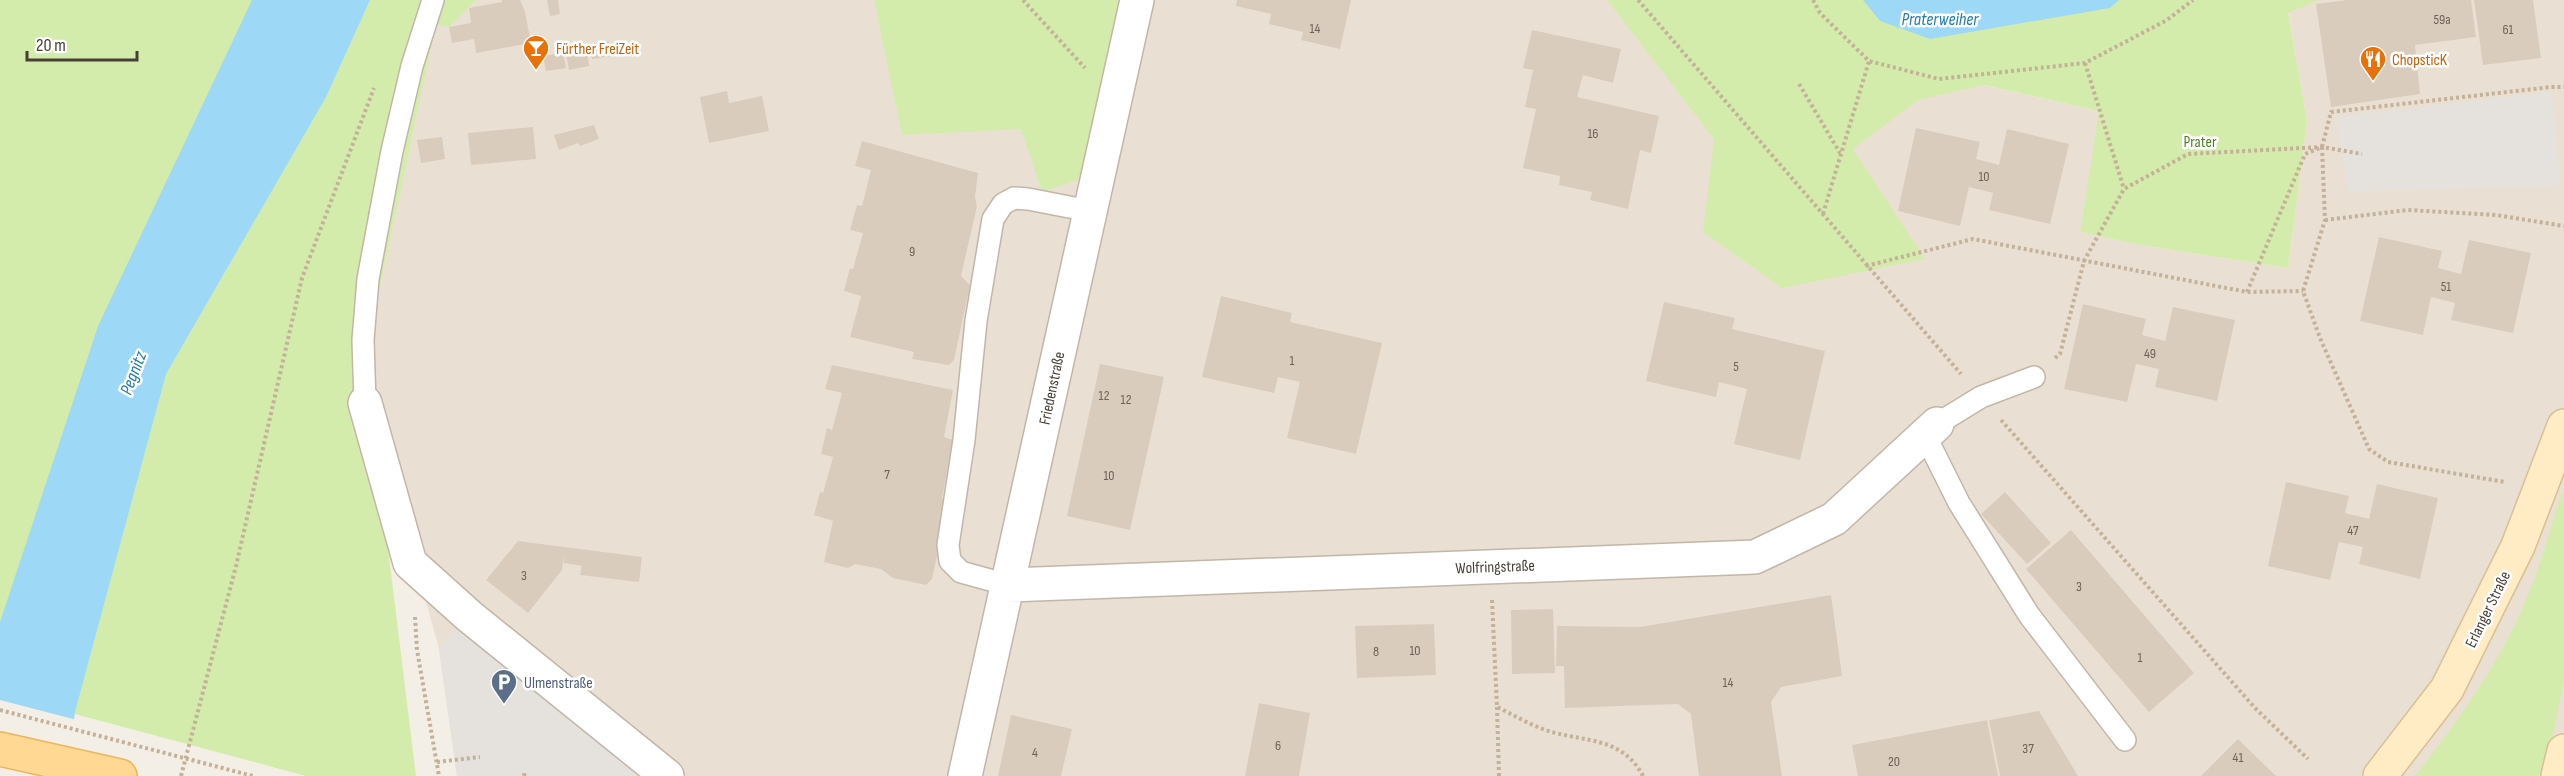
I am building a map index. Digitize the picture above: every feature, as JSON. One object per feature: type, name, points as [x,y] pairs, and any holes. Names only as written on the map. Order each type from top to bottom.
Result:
[{"type":"main road","name":"Erlanger Straße","points":[[2380,776],[2447,689],[2518,546],[2564,426]]},
{"type":"main road","points":[[0,749],[120,776]]},
{"type":"main road","points":[[2558,776],[2564,751]]},
{"type":"street","name":"Friedenstraße","points":[[965,776],[1137,0]]},
{"type":"street","points":[[365,403],[411,563],[469,616],[667,776]]},
{"type":"street","name":"Wolfringstraße","points":[[1008,585],[1755,556],[1834,519],[1931,429]]},
{"type":"lane","points":[[365,403],[363,340],[368,279],[394,140],[412,66],[433,0]]},
{"type":"lane","points":[[1008,585],[961,572],[950,561],[948,545],[964,440],[976,321],[993,219],[1003,204],[1014,198],[1090,211]]},
{"type":"lane","points":[[2034,377],[1981,397],[1931,429],[1959,504],[2029,615],[2125,740]]},
{"type":"path","points":[[1023,0],[1115,97]]},
{"type":"path","points":[[1813,0],[1820,13],[1869,61],[1939,79],[2085,63],[2167,20],[2193,0]]},
{"type":"path","points":[[1823,214],[1869,61]]},
{"type":"path","points":[[2085,63],[2124,189]]},
{"type":"path","points":[[181,776],[236,566],[302,278],[377,80]]},
{"type":"path","points":[[1799,84],[1840,154]]},
{"type":"path","points":[[2541,489],[2388,462],[2369,449],[2320,338],[2303,291],[2325,220],[2322,147],[2331,112],[2564,87]]},
{"type":"path","points":[[2247,292],[2306,154],[2322,147]]},
{"type":"path","points":[[2060,354],[2084,261],[2124,189],[2188,154],[2322,147],[2362,154]]},
{"type":"path","points":[[2325,220],[2408,210],[2496,215],[2564,226]]},
{"type":"path","points":[[1866,266],[1973,239],[2247,292],[2303,291]]},
{"type":"path","points":[[411,563],[417,650],[439,776]]},
{"type":"path","points":[[1490,567],[1499,776]]},
{"type":"path","points":[[1497,707],[1549,732],[1613,745],[1636,763],[1643,776]]},
{"type":"path","points":[[0,710],[253,776]]},
{"type":"path","points":[[437,762],[480,757]]},
{"type":"shaded area","points":[[477,0],[1794,0],[1825,50],[2100,111],[2080,232],[2141,245],[2288,268],[2307,120],[2286,0],[2564,0],[2564,776],[457,776],[439,649],[369,394],[378,298],[436,24],[469,8]]},
{"type":"shaded area","points":[[2552,92],[2560,186],[2348,191],[2336,117]]},
{"type":"shaded area","name":"Ulmenstraße","points":[[461,625],[650,776],[457,776],[439,649]]},
{"type":"green space","points":[[0,0],[477,0],[449,27],[436,25],[378,298],[369,394],[416,776],[306,776],[0,694]]},
{"type":"green space","points":[[874,0],[1143,0],[1098,173],[1042,192],[1021,129],[902,135]]},
{"type":"green space","name":"Prater","points":[[1607,0],[2318,0],[2288,13],[2307,120],[2288,268],[2141,245],[2080,232],[2099,111],[1984,85],[1918,100],[1853,149],[1925,259],[1782,288],[1703,232],[1714,139]]},
{"type":"green space","points":[[2564,488],[2564,681],[2554,730],[2539,776],[2415,776],[2462,712],[2505,644],[2532,584]]},
{"type":"water","name":"Pegnitz","points":[[252,0],[370,0],[326,97],[166,374],[75,712],[67,776],[0,776],[0,622],[98,326]]},
{"type":"water","name":"Praterweiher","points":[[1863,0],[2119,0],[2110,8],[1930,39],[1880,21]]},
{"type":"pier","points":[[0,700],[77,720],[70,776],[0,776]]},
{"type":"building","points":[[502,0],[520,0],[525,12],[531,43],[476,53],[474,39],[452,43],[449,27],[471,23],[469,8],[502,2]]},
{"type":"building","points":[[547,0],[558,0],[560,14],[550,16]]},
{"type":"building","points":[[1237,0],[1351,0],[1340,49],[1301,40],[1303,32],[1269,24],[1271,14],[1236,6]]},
{"type":"building","points":[[2347,0],[2471,0],[2476,37],[2415,45],[2420,94],[2331,107],[2316,4]]},
{"type":"building","points":[[2474,0],[2533,0],[2541,58],[2483,65]]},
{"type":"building","points":[[1532,30],[1621,49],[1613,83],[1583,75],[1577,97],[1659,116],[1651,153],[1640,150],[1628,209],[1590,200],[1592,192],[1559,185],[1560,176],[1523,168],[1536,109],[1525,107],[1533,70],[1523,68]]},
{"type":"building","points":[[609,41],[612,56],[592,59],[589,44]]},
{"type":"building","points":[[587,51],[589,66],[569,70],[566,54]]},
{"type":"building","points":[[563,53],[566,68],[546,71],[543,56]]},
{"type":"building","points":[[727,91],[729,103],[762,96],[769,131],[709,143],[700,97]]},
{"type":"building","points":[[594,125],[599,139],[559,150],[554,135]]},
{"type":"building","points":[[533,127],[536,159],[471,165],[468,133]]},
{"type":"building","points":[[1916,128],[1980,142],[1976,159],[1999,165],[2007,129],[2069,144],[2050,224],[1989,210],[1993,193],[1969,187],[1960,226],[1898,211]]},
{"type":"building","points":[[442,137],[445,159],[421,163],[417,140]]},
{"type":"building","points":[[862,141],[978,173],[975,197],[977,206],[961,276],[970,285],[954,360],[949,365],[912,359],[914,352],[850,337],[861,296],[844,291],[863,233],[850,230],[857,205],[862,206],[871,170],[855,166]]},
{"type":"building","points":[[2379,237],[2442,251],[2438,268],[2461,274],[2469,240],[2531,253],[2513,333],[2451,320],[2455,303],[2431,297],[2423,335],[2360,321]]},
{"type":"building","points":[[1221,296],[1292,313],[1290,322],[1382,343],[1356,454],[1287,438],[1300,382],[1278,377],[1274,393],[1202,377]]},
{"type":"building","points":[[1664,302],[1735,318],[1732,329],[1825,351],[1800,460],[1734,444],[1747,389],[1719,382],[1716,397],[1646,381]]},
{"type":"building","points":[[2083,304],[2146,319],[2142,335],[2165,341],[2173,307],[2235,320],[2217,401],[2155,387],[2159,369],[2136,364],[2127,402],[2064,389]]},
{"type":"building","points":[[1100,364],[1164,377],[1130,530],[1067,516]]},
{"type":"building","points":[[832,365],[953,390],[944,437],[953,440],[942,498],[948,505],[932,579],[926,585],[893,578],[881,569],[855,564],[848,568],[824,562],[833,521],[814,515],[833,457],[821,454],[827,428],[832,430],[842,393],[825,389]]},
{"type":"building","points":[[2286,482],[2349,496],[2345,513],[2369,519],[2377,484],[2438,498],[2420,579],[2359,564],[2363,547],[2339,542],[2330,580],[2268,566]]},
{"type":"building","points":[[2005,492],[2051,543],[2027,564],[1981,514]]},
{"type":"building","points":[[2071,530],[2194,673],[2149,712],[2026,569]]},
{"type":"building","points":[[518,541],[642,557],[639,582],[580,575],[582,566],[564,563],[564,556],[562,570],[528,613],[486,580]]},
{"type":"building","points":[[1831,595],[1842,676],[1781,687],[1771,702],[1782,776],[1699,776],[1691,714],[1678,704],[1565,708],[1564,666],[1556,666],[1557,626],[1640,627]]},
{"type":"building","points":[[1553,609],[1555,673],[1512,674],[1511,610]]},
{"type":"building","points":[[1434,624],[1436,675],[1357,678],[1355,626]]},
{"type":"building","points":[[1259,703],[1310,713],[1299,776],[1245,776]]},
{"type":"building","points":[[2039,711],[2078,776],[2000,776],[1989,720]]},
{"type":"building","points":[[1011,715],[1072,729],[1061,776],[998,776]]},
{"type":"building","points":[[1987,720],[1998,776],[1858,776],[1852,745]]},
{"type":"building","points":[[2238,739],[2276,776],[2201,776]]},
{"type":"place","name":"Fürther FreiZeit","points":[[536,71]]},
{"type":"place","name":"ChopsticK","points":[[2373,82]]},
{"type":"place","name":"Ulmenstraße","points":[[504,705]]}]
